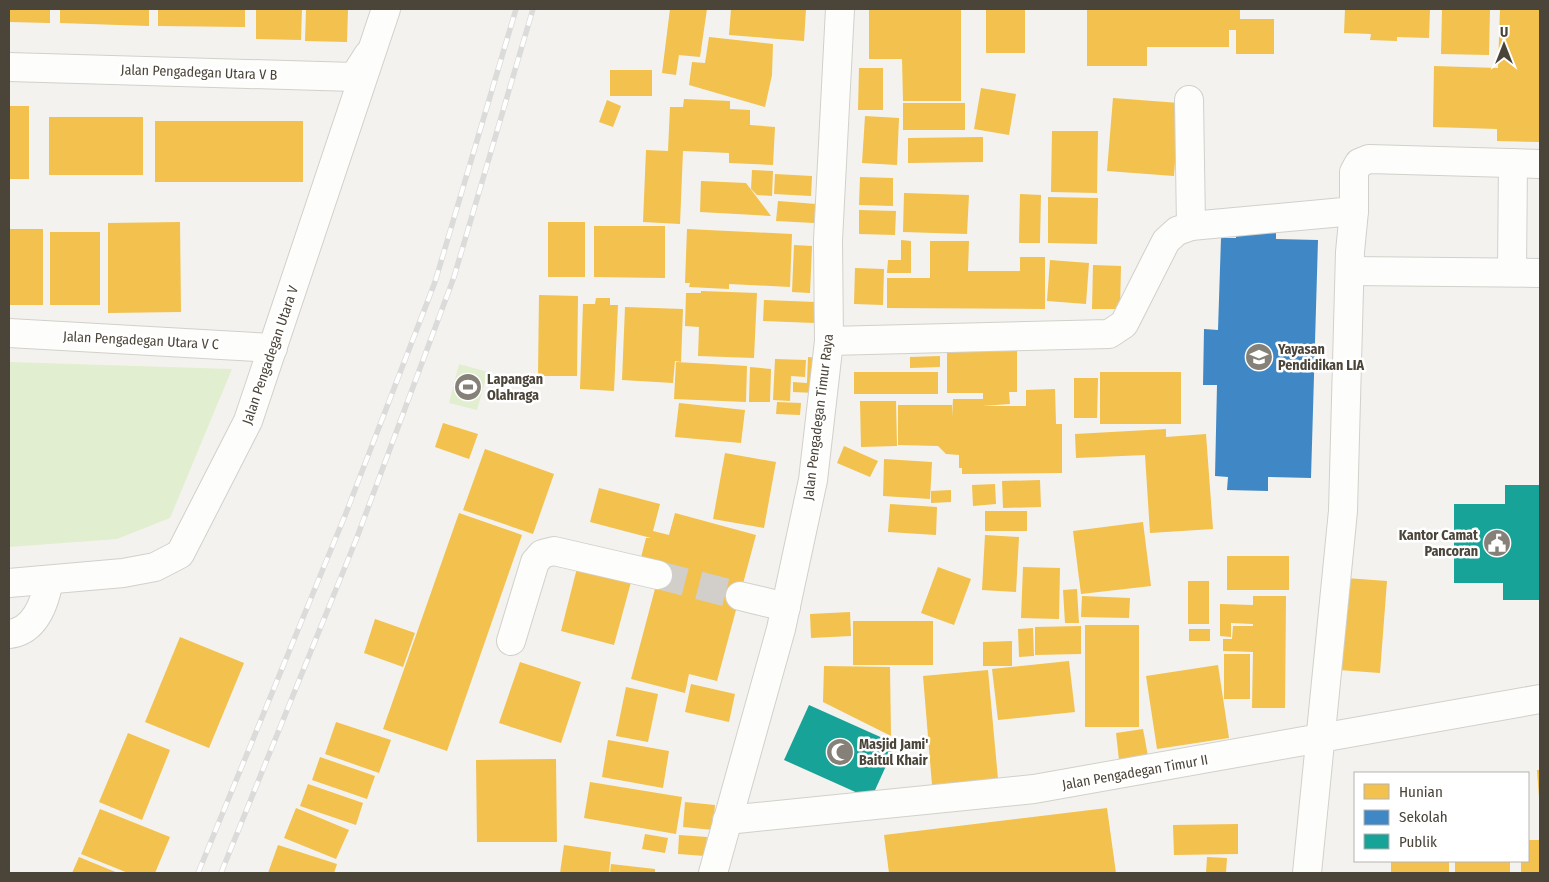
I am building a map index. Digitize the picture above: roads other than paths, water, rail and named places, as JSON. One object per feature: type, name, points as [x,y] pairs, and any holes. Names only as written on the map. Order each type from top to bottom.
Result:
[{"type":"street","name":"Jalan Pengadegan Utara V","points":[[9,583],[123,573],[155,567],[180,554],[248,422],[386,9]]},
{"type":"street","name":"Jalan Pengadegan Timur Raya","points":[[713,873],[786,607],[813,480],[829,341],[828,240],[840,9]]},
{"type":"street","name":"Jalan Pengadegan Utara V B","points":[[9,67],[354,77],[373,47]]},
{"type":"street","points":[[1189,100],[1190,226]]},
{"type":"street","points":[[1307,873],[1343,511],[1354,172],[1359,163],[1369,159],[1540,164]]},
{"type":"street","points":[[1512,272],[1514,163]]},
{"type":"street","points":[[829,341],[1109,334],[1124,324],[1166,242],[1177,231],[1190,226],[1354,211]]},
{"type":"street","points":[[1350,270],[1540,273]]},
{"type":"street","name":"Jalan Pengadegan Utara V C","points":[[9,333],[273,348]]},
{"type":"street","points":[[511,642],[535,562],[542,554],[554,552],[658,575]]},
{"type":"street","points":[[9,634],[30,625],[45,603],[49,580]]},
{"type":"street","points":[[740,596],[786,607]]},
{"type":"street","name":"Jalan Pengadegan Timur II","points":[[727,820],[1034,790],[1540,699]]},
{"type":"tunnel","points":[[658,575],[740,596]]},
{"type":"railway","points":[[198,873],[346,513],[435,282],[516,9]]},
{"type":"railway","points":[[221,873],[356,540],[454,277],[533,9]]},
{"type":"place","name":"Yayasan Pendidikan LIA","points":[[1259,357]]},
{"type":"place","name":"Lapangan Olahraga","points":[[468,387]]},
{"type":"place","name":"Kantor Camat Pancoran","points":[[1497,543]]},
{"type":"place","name":"Masjid Jami' Baitul Khair","points":[[840,752]]}]
